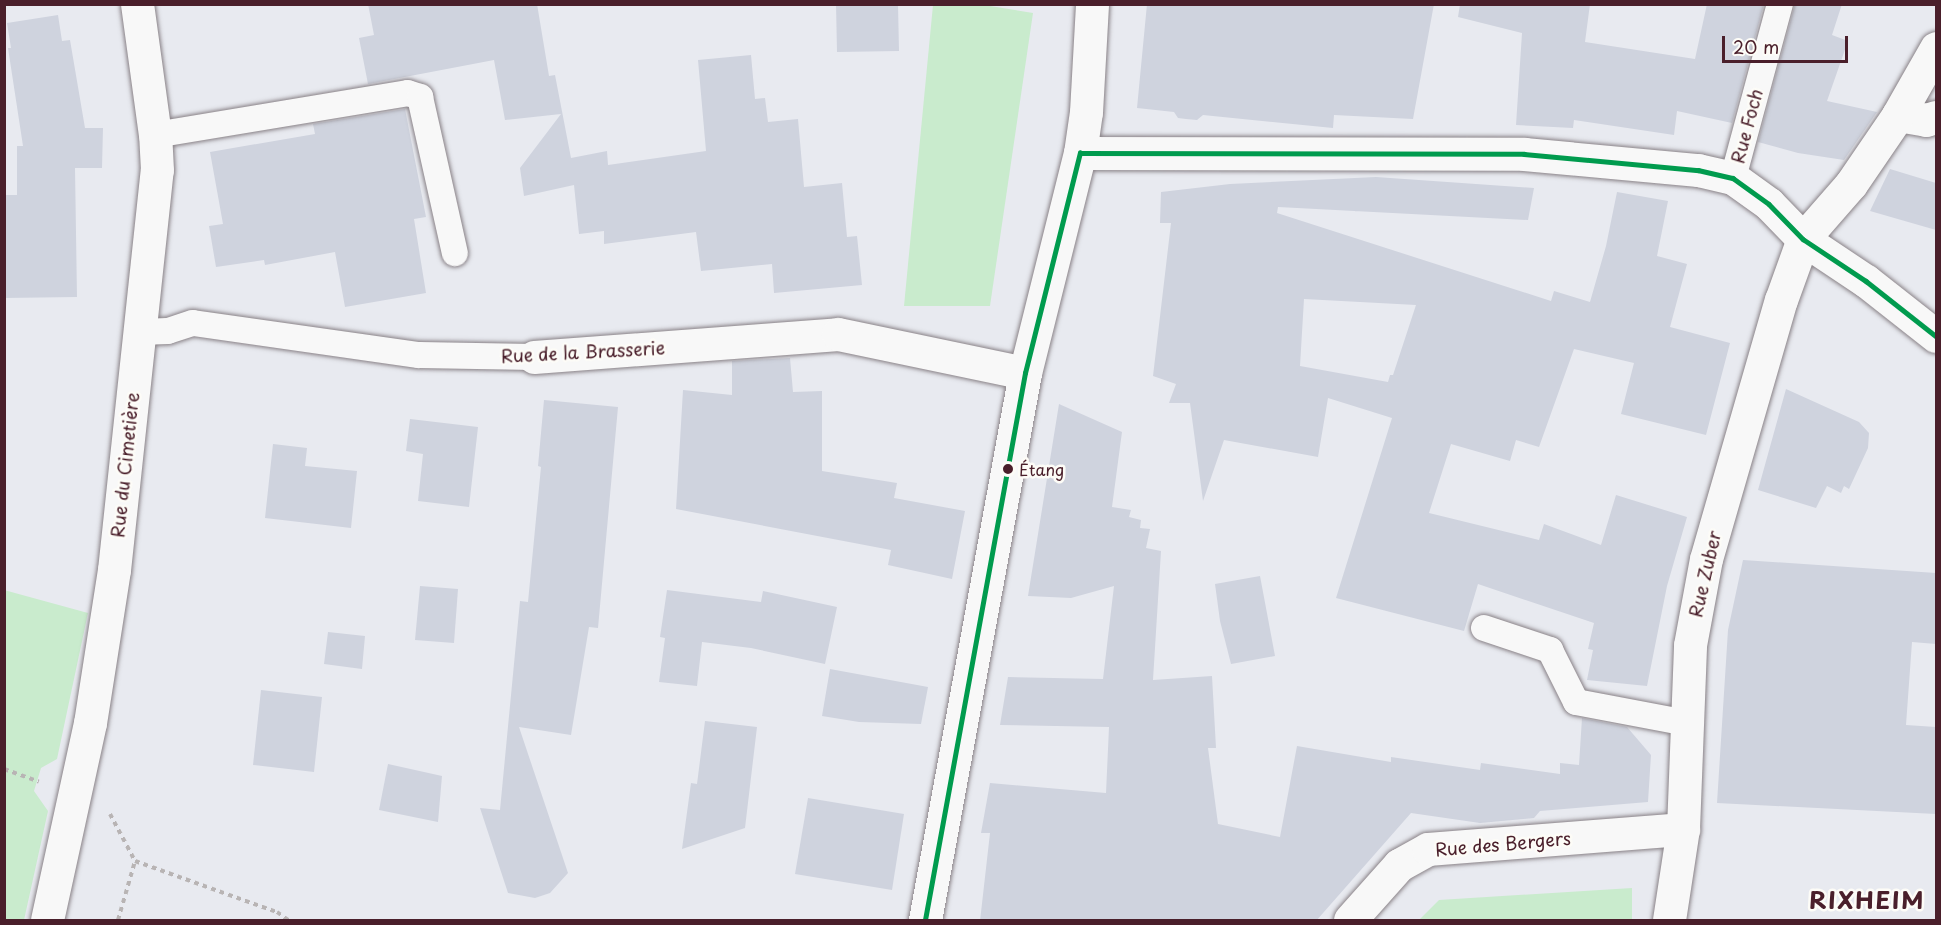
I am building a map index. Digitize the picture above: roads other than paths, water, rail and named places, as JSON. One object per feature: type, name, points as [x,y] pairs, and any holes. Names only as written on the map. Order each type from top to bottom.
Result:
[{"type":"street","name":"Rue du Cimetière","points":[[47,921],[90,723],[114,570],[157,170],[155,135],[137,4]]},
{"type":"street","points":[[924,921],[1025,373],[1080,153],[1086,112],[1092,4]]},
{"type":"street","points":[[1803,239],[1851,184],[1898,115],[1936,48]]},
{"type":"street","points":[[1898,115],[1926,120],[1936,117]]},
{"type":"street","name":"Rue Foch","points":[[1080,153],[1524,154],[1698,170],[1733,178],[1769,204],[1803,239],[1866,281],[1936,336]]},
{"type":"street","name":"Rue Zuber","points":[[1668,921],[1683,829],[1690,645],[1706,558],[1781,300],[1803,239]]},
{"type":"street","name":"Rue de la Brasserie","points":[[534,357],[838,334],[1025,373]]},
{"type":"street","name":"Rue des Bergers","points":[[1350,921],[1399,865],[1428,849],[1683,829]]},
{"type":"lane","name":"Rue Foch","points":[[1733,178],[1780,4]]},
{"type":"lane","points":[[155,135],[408,93],[420,97],[455,253]]},
{"type":"lane","name":"Rue de la Brasserie","points":[[139,332],[168,330],[193,323],[419,355],[534,357]]},
{"type":"lane","points":[[1484,628],[1550,650],[1576,702],[1687,723]]},
{"type":"place","name":"Étang","points":[[1008,469]]},
{"type":"district","name":"RIXHEIM","points":[[1867,900]]}]
